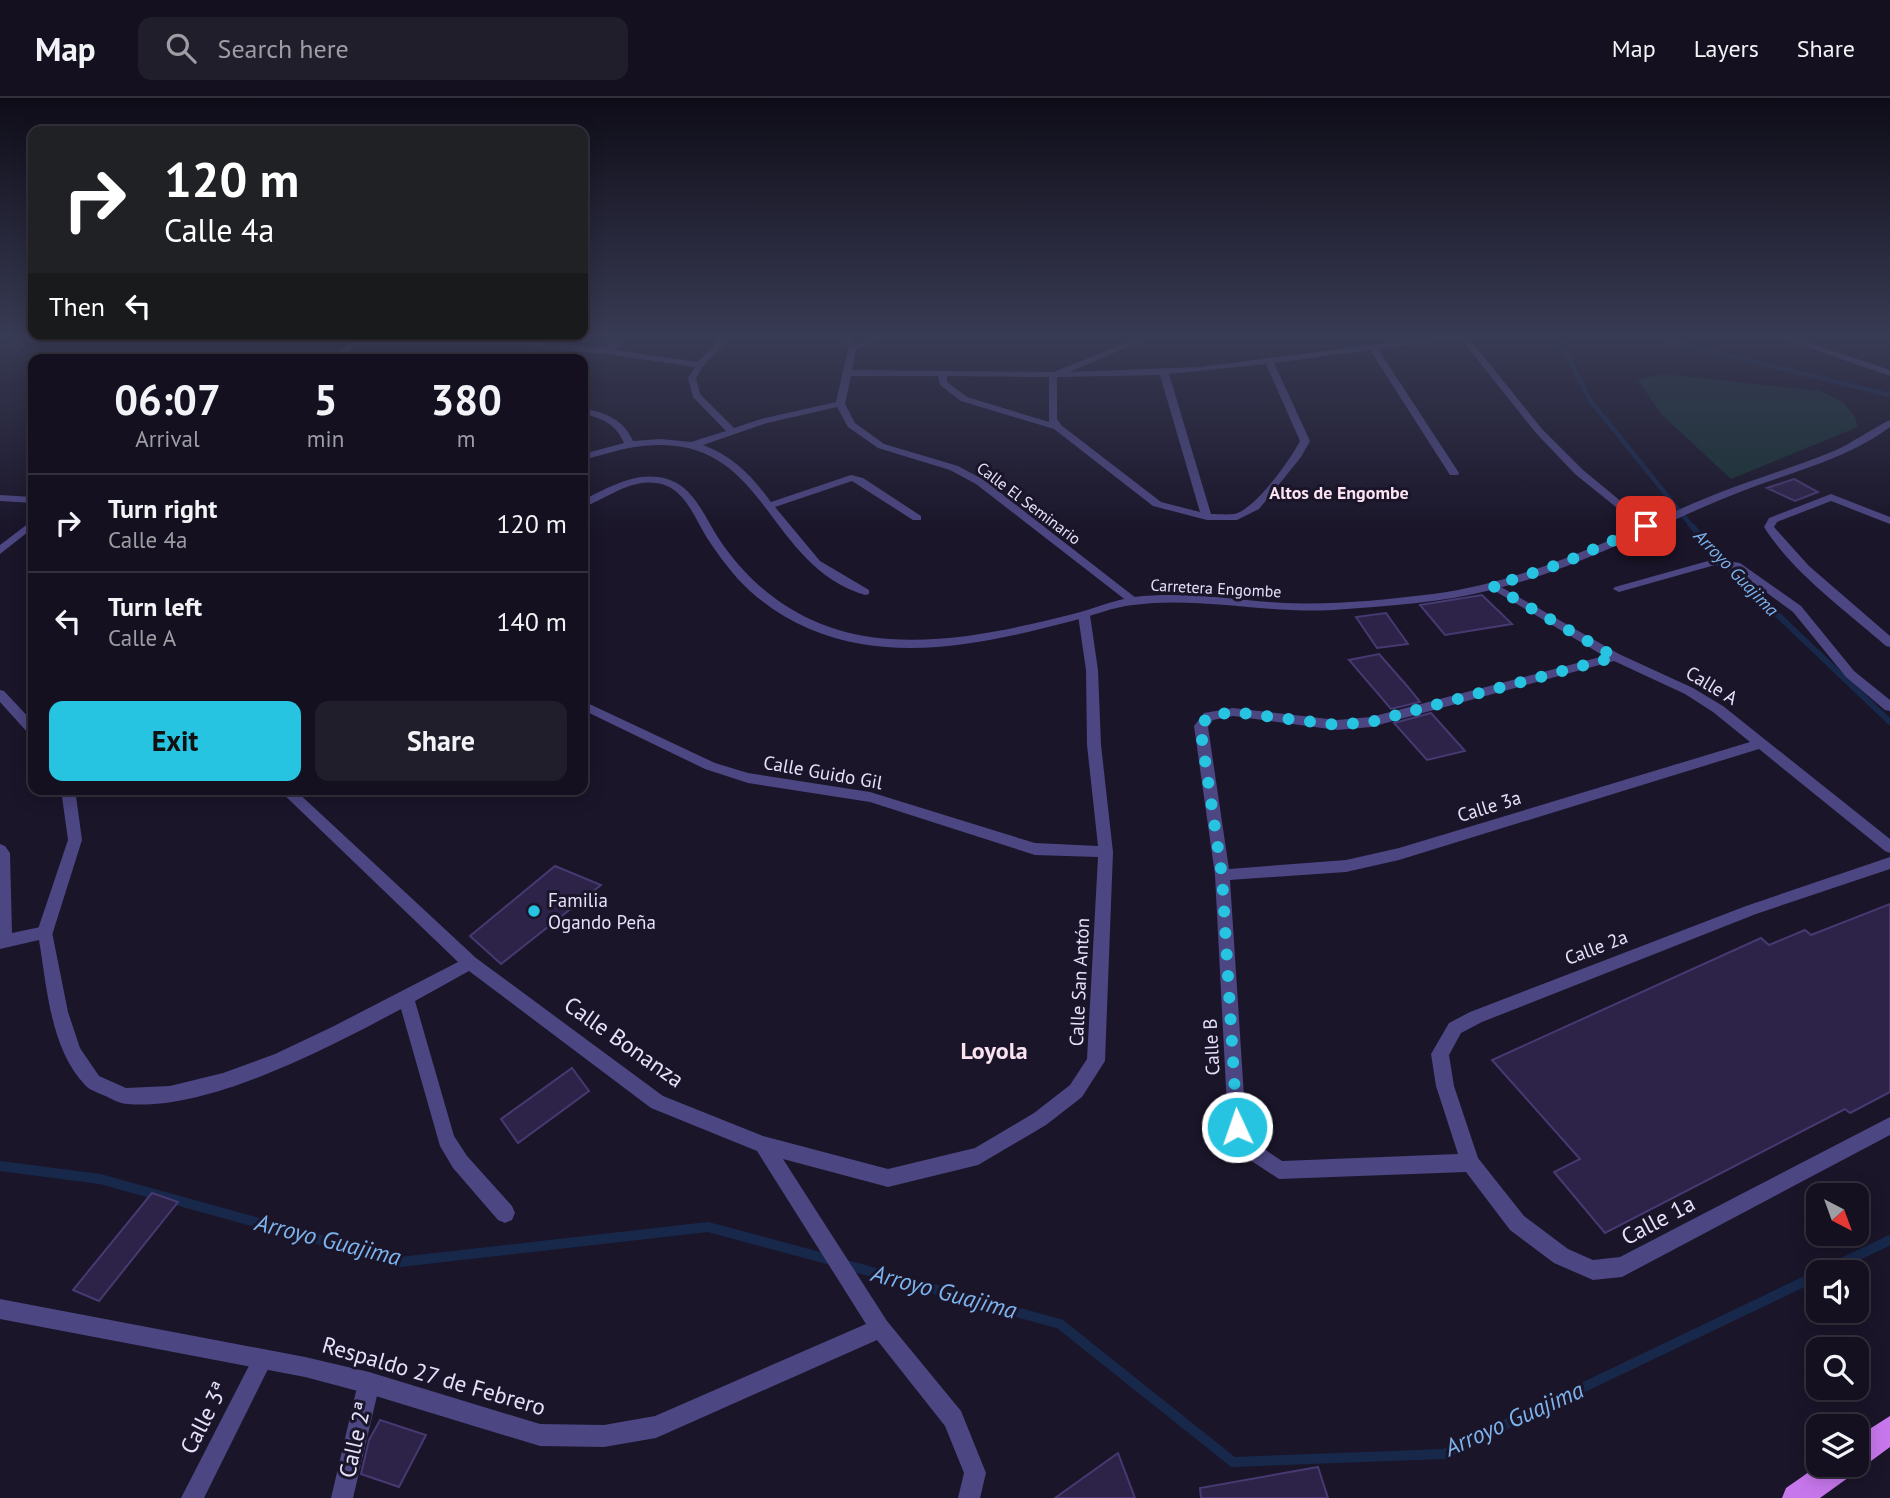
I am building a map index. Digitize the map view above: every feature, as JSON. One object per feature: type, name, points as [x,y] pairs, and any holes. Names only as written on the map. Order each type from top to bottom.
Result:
[{"type":"main road","points":[[1869,1445],[1890,1430]]},
{"type":"main road","points":[[1796,1498],[1825,1477]]},
{"type":"street","points":[[702,401],[731,430]]},
{"type":"street","points":[[971,401],[1057,428],[1157,504],[1207,517],[1237,517],[1255,507],[1298,456],[1305,441],[1287,401]]},
{"type":"street","points":[[1052,401],[1052,419],[1057,428]]},
{"type":"street","points":[[1173,401],[1207,517]]},
{"type":"street","points":[[1408,401],[1454,473]]},
{"type":"street","points":[[1515,401],[1539,431],[1580,472],[1646,526]]},
{"type":"street","points":[[690,446],[731,430],[840,404]]},
{"type":"street","name":"Calle El Seminario","points":[[840,404],[851,425],[864,437],[881,446],[954,468],[980,482],[1132,601]]},
{"type":"street","points":[[588,413],[615,421],[624,430],[629,443]]},
{"type":"street","name":"Carretera Engombe","points":[[588,502],[641,479],[671,483],[684,493],[726,558],[765,600],[807,626],[861,640],[929,644],[988,639],[1132,601],[1170,598],[1263,607],[1328,607],[1422,598],[1493,586],[1563,563],[1666,517],[1861,442],[1890,423]]},
{"type":"street","points":[[588,455],[629,443],[690,446],[725,459],[736,467],[811,559],[834,576],[865,592]]},
{"type":"street","points":[[768,506],[851,478],[859,480],[917,518]]},
{"type":"street","points":[[0,498],[28,498]]},
{"type":"street","points":[[1890,521],[1843,499],[1824,498],[1773,520],[1769,527],[1772,534],[1890,643]]},
{"type":"street","points":[[0,551],[28,527]]},
{"type":"street","points":[[1619,589],[1721,562],[1743,569],[1783,597],[1850,674],[1890,706]]},
{"type":"street","name":"Calle A","points":[[1493,586],[1615,657],[1689,691],[1718,709],[1890,847]]},
{"type":"street","name":"Calle San Antón","points":[[764,1145],[888,1178],[978,1156],[1040,1119],[1076,1091],[1096,1061],[1106,852],[1094,745],[1092,670],[1084,615]]},
{"type":"street","name":"Calle B","points":[[1470,1163],[1279,1170],[1243,1142],[1237,1127],[1222,876],[1200,726],[1209,716],[1233,712],[1337,725],[1371,722],[1615,657]]},
{"type":"street","points":[[0,694],[28,725]]},
{"type":"street","name":"Calle Guido Gil","points":[[588,707],[710,766],[748,778],[870,797],[1035,849],[1106,852]]},
{"type":"street","name":"Calle 3a","points":[[1222,876],[1346,866],[1399,854],[1762,743]]},
{"type":"street","points":[[69,795],[75,841],[45,932],[68,1046],[93,1082],[118,1097],[177,1094],[243,1076],[306,1049],[470,963]]},
{"type":"street","name":"Calle Bonanza","points":[[291,795],[470,963],[657,1102],[764,1145]]},
{"type":"street","points":[[0,850],[3,853],[2,942],[45,932]]},
{"type":"street","name":"Calle 2a","points":[[1470,1163],[1445,1086],[1440,1054],[1455,1028],[1476,1017],[1751,910],[1890,863]]},
{"type":"street","points":[[406,997],[446,1140],[460,1162],[505,1213]]},
{"type":"street","name":"Calle 1a","points":[[1470,1163],[1517,1223],[1561,1256],[1593,1270],[1622,1267],[1890,1126]]},
{"type":"street","points":[[764,1145],[880,1328],[954,1419],[975,1473],[969,1498]]},
{"type":"street","name":"Respaldo 27 de Febrero","points":[[0,1310],[369,1383],[540,1435],[604,1436],[656,1427],[880,1328]]},
{"type":"street","name":"Calle 3ª","points":[[192,1498],[262,1361]]},
{"type":"street","name":"Calle 2ª","points":[[342,1498],[369,1383]]},
{"type":"green space","points":[[1652,401],[1841,401],[1855,417],[1858,427],[1731,479],[1661,414]]},
{"type":"building","points":[[1794,479],[1818,492],[1795,501],[1767,488]]},
{"type":"building","points":[[1482,595],[1512,624],[1445,635],[1420,605]]},
{"type":"building","points":[[1386,613],[1408,644],[1377,648],[1356,617]]},
{"type":"building","points":[[1379,654],[1420,702],[1391,709],[1349,660]]},
{"type":"building","points":[[1431,713],[1465,751],[1427,760],[1394,723]]},
{"type":"building","name":"Familia Ogando Peña","points":[[555,866],[601,885],[501,964],[470,936]]},
{"type":"building","points":[[1890,904],[1890,1092],[1850,1113],[1845,1109],[1605,1233],[1554,1172],[1580,1159],[1492,1060],[1761,938],[1769,945],[1805,930],[1811,935]]},
{"type":"building","points":[[572,1068],[589,1091],[518,1143],[501,1119]]},
{"type":"building","points":[[152,1193],[178,1202],[99,1301],[73,1290]]},
{"type":"building","points":[[380,1420],[426,1435],[399,1487],[361,1474],[369,1440]]},
{"type":"building","points":[[1118,1453],[1135,1498],[1055,1498]]},
{"type":"building","points":[[1318,1467],[1328,1498],[1201,1498],[1200,1488]]},
{"type":"waterway","name":"Arroyo Guajima","points":[[1591,401],[1694,529]]},
{"type":"waterway","name":"Arroyo Guajima","points":[[1693,527],[1717,557],[1890,722]]},
{"type":"waterway","name":"Arroyo Guajima","points":[[0,1166],[100,1179],[400,1262],[708,1227],[831,1260]]},
{"type":"waterway","name":"Arroyo Guajima","points":[[1848,1260],[1890,1240]]},
{"type":"waterway","name":"Arroyo Guajima","points":[[843,1264],[1060,1324],[1233,1462],[1444,1454],[1806,1281]]},
{"type":"place","name":"Familia Ogando Peña","points":[[534,911]]},
{"type":"district","name":"Altos de Engombe","points":[[1339,493]]},
{"type":"district","name":"Loyola","points":[[994,1051]]},
{"type":"route","points":[[1237,1127],[1222,876],[1200,726],[1209,716],[1233,712],[1337,725],[1371,722],[1615,657],[1493,586],[1563,563],[1646,526]]}]
